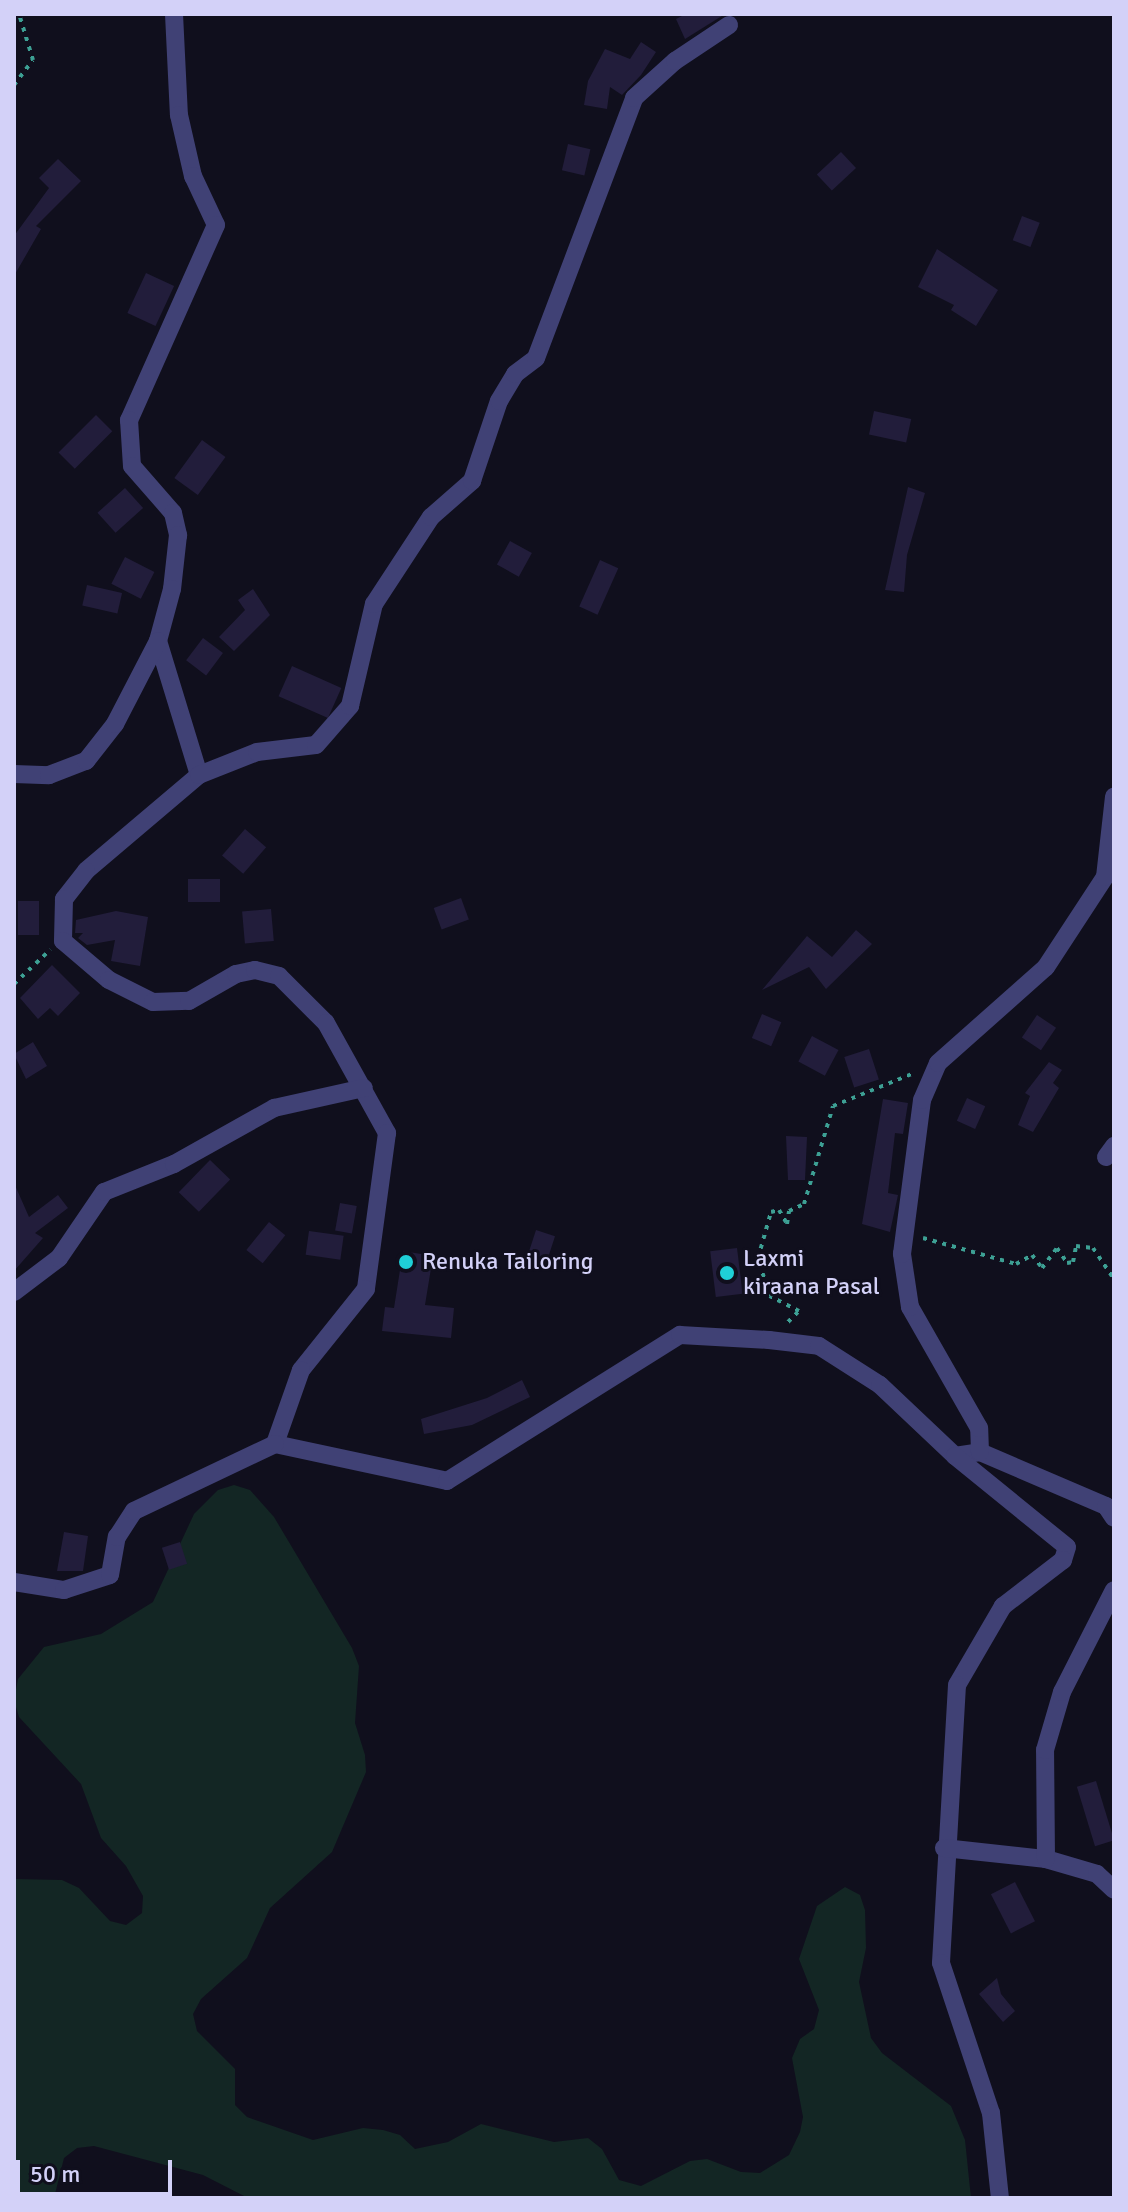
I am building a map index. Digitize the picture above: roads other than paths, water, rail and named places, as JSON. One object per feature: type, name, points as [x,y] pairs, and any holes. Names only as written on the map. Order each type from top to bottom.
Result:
[{"type":"street","points":[[14,774],[49,775],[86,761],[115,724],[158,641],[172,589],[178,535],[173,513],[132,466],[129,420],[216,225],[193,176],[179,115],[174,14]]},
{"type":"street","points":[[275,1444],[301,1370],[366,1289],[387,1133],[319,1014],[279,976],[255,970],[236,974],[189,1001],[153,1002],[109,980],[63,941],[64,899],[86,871],[199,775],[257,752],[316,745],[350,706],[374,604],[431,517],[472,481],[499,401],[515,374],[536,358],[634,98],[675,61],[729,25]]},
{"type":"street","points":[[158,641],[199,775]]},
{"type":"street","points":[[980,1452],[979,1428],[910,1307],[905,1235],[922,1100],[938,1063],[1046,967],[1105,877],[1114,797]]},
{"type":"street","points":[[14,1292],[59,1258],[104,1192],[174,1164],[274,1108],[364,1088]]},
{"type":"street","points":[[14,1582],[64,1590],[110,1575],[117,1537],[134,1511],[275,1444],[447,1481],[680,1335],[819,1346],[880,1385],[955,1456],[1067,1547],[1063,1560],[1003,1606],[957,1685],[944,1848],[941,1963],[991,2113],[1000,2198]]},
{"type":"street","points":[[955,1456],[980,1452],[1106,1506],[1114,1518]]},
{"type":"street","points":[[1046,1859],[1045,1750],[1062,1692],[1114,1590]]},
{"type":"street","points":[[944,1848],[1046,1859],[1097,1874],[1114,1890]]},
{"type":"place","name":"Renuka Tailoring","points":[[406,1262]]},
{"type":"place","name":"Laxmi kiraana Pasal","points":[[727,1273]]}]
